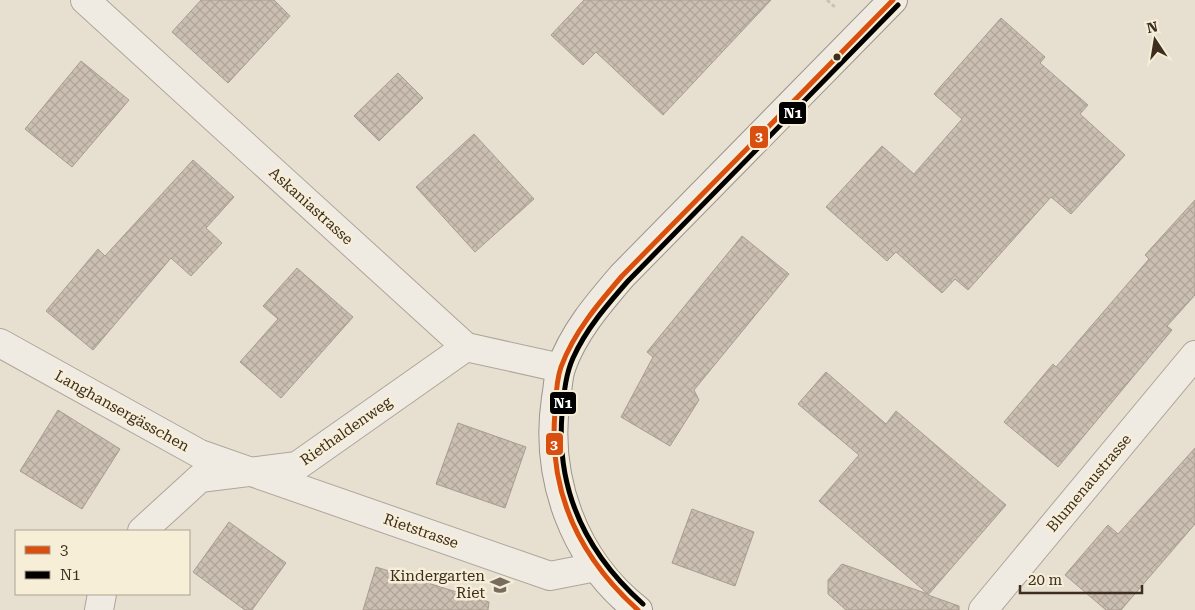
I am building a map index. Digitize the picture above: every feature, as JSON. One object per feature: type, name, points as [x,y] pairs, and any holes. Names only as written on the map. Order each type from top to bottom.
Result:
[{"type":"street","name":"Askaniastrasse","points":[[85,0],[466,346],[561,368]]},
{"type":"street","points":[[638,610],[616,593],[596,568],[568,517],[554,468],[553,417],[561,368],[582,327],[596,306],[622,276],[706,194],[893,0]]},
{"type":"street","name":"Langhansergässchen","points":[[0,343],[200,454],[248,472]]},
{"type":"street","name":"Riethaldenweg","points":[[143,530],[200,478],[297,466],[466,346]]},
{"type":"street","name":"Blumenaustrasse","points":[[983,610],[1195,355]]},
{"type":"street","name":"Rietstrasse","points":[[248,472],[550,576],[596,568]]},
{"type":"street","points":[[99,610],[102,595]]},
{"type":"building","points":[[201,0],[274,0],[290,16],[228,83],[172,32]]},
{"type":"building","points":[[584,0],[771,0],[663,115],[596,52],[583,65],[551,35]]},
{"type":"building","points":[[1001,18],[1045,57],[1040,63],[1088,105],[1080,114],[1125,155],[1071,214],[1051,197],[968,290],[955,279],[942,293],[896,252],[887,261],[826,207],[882,146],[914,174],[962,119],[934,94]]},
{"type":"building","points":[[81,61],[129,100],[72,167],[25,129]]},
{"type":"building","points":[[398,73],[423,98],[379,141],[354,116]]},
{"type":"building","points":[[474,134],[534,199],[475,252],[416,187]]},
{"type":"building","points":[[193,160],[234,197],[206,228],[222,243],[191,276],[171,258],[93,350],[46,311],[98,249],[105,256]]},
{"type":"building","points":[[1195,200],[1195,295],[1167,326],[1172,330],[1058,467],[1004,422],[1053,364],[1056,367],[1149,259],[1145,255]]},
{"type":"building","points":[[742,236],[789,274],[694,390],[699,400],[670,446],[621,417],[653,357],[647,352]]},
{"type":"building","points":[[297,268],[353,317],[281,398],[240,362],[278,319],[263,306]]},
{"type":"building","points":[[826,372],[886,424],[896,411],[1006,505],[928,595],[959,606],[959,610],[846,610],[828,594],[828,580],[842,564],[928,594],[819,501],[859,455],[798,404]]},
{"type":"building","points":[[58,410],[120,449],[82,509],[20,471]]},
{"type":"building","points":[[458,423],[526,447],[505,508],[436,484]]},
{"type":"building","points":[[1195,448],[1195,524],[1121,610],[1106,610],[1065,575],[1108,525],[1118,534]]},
{"type":"building","points":[[692,509],[754,532],[735,586],[672,563]]},
{"type":"building","points":[[229,522],[286,563],[252,610],[245,610],[193,572]]},
{"type":"building","points":[[376,567],[489,602],[488,610],[363,610]]},
{"type":"transit line","name":"3","points":[[638,610],[617,590],[599,568],[572,522],[563,496],[557,470],[554,442],[556,389],[566,354],[580,330],[622,276],[893,0]]},
{"type":"transit line","name":"N1","points":[[643,604],[605,564],[579,519],[570,495],[564,469],[561,442],[564,393],[570,365],[578,347],[591,327],[628,281],[898,5]]},
{"type":"place","name":"Kindergarten Riet","points":[[500,585]]}]
